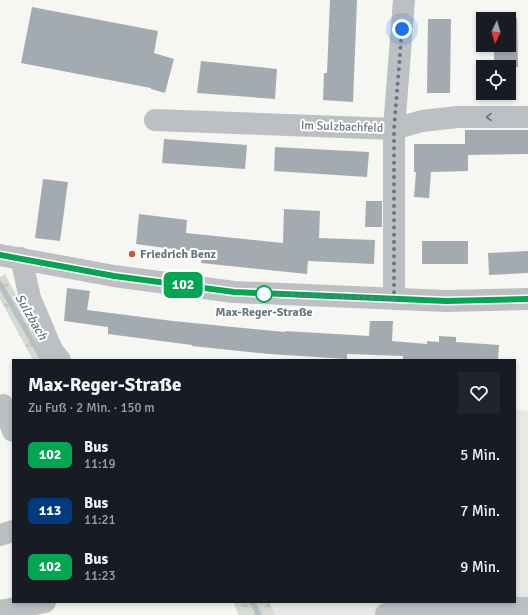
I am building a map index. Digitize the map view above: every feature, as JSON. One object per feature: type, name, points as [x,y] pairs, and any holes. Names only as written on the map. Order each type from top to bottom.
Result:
[{"type":"street","points":[[394,299],[394,129],[404,0]]},
{"type":"street","name":"Im Sulzbachfeld","points":[[155,120],[394,129],[422,121],[458,117],[528,117]]},
{"type":"street","points":[[10,256],[114,276],[234,292],[446,301],[528,299]]},
{"type":"street","points":[[10,256],[52,350],[59,359]]},
{"type":"street","points":[[0,406],[4,405],[12,428]]},
{"type":"street","points":[[0,535],[12,531]]},
{"type":"street","points":[[0,611],[40,603]]},
{"type":"street","points":[[386,614],[482,605],[528,608]]},
{"type":"shaded area","points":[[516,409],[528,411],[528,615],[275,615],[269,603],[516,603]]},
{"type":"green space","points":[[5,274],[50,359],[32,359],[0,299],[0,277]]},
{"type":"green space","points":[[234,603],[269,603],[275,615],[238,615]]},
{"type":"building","points":[[330,0],[357,0],[353,102],[323,100],[324,73],[327,73]]},
{"type":"building","points":[[32,7],[158,31],[154,53],[174,59],[165,93],[151,88],[21,63]]},
{"type":"building","points":[[516,18],[518,67],[516,67],[516,60],[494,60],[494,52],[516,52]]},
{"type":"building","points":[[428,19],[451,19],[450,93],[427,93]]},
{"type":"building","points":[[201,61],[277,69],[275,99],[197,93]]},
{"type":"building","points":[[465,130],[528,130],[528,154],[468,155],[468,171],[431,172],[429,198],[414,197],[416,172],[414,172],[414,144],[465,144]]},
{"type":"building","points":[[164,139],[247,145],[245,169],[162,163]]},
{"type":"building","points":[[275,147],[369,152],[367,177],[274,171]]},
{"type":"building","points":[[43,179],[68,182],[60,241],[35,238]]},
{"type":"building","points":[[366,201],[382,201],[382,227],[365,227]]},
{"type":"building","points":[[284,209],[320,211],[319,238],[375,240],[374,264],[308,261],[307,274],[201,263],[202,253],[136,244],[139,214],[187,220],[186,233],[283,243]]},
{"type":"building","points":[[422,241],[468,241],[468,264],[422,264]]},
{"type":"building","points":[[528,251],[528,273],[489,275],[488,253]]},
{"type":"building","points":[[67,288],[90,291],[87,310],[173,321],[285,332],[369,336],[370,321],[393,321],[392,341],[427,344],[427,341],[439,342],[439,336],[456,337],[456,342],[499,345],[498,359],[403,359],[403,356],[347,354],[347,359],[269,354],[192,346],[108,334],[108,327],[64,321]]},
{"type":"waterway","name":"Sulzbach","points":[[0,284],[42,359]]},
{"type":"waterway","name":"Sulzbach","points":[[253,603],[259,615]]},
{"type":"bus line","name":"102","points":[[0,255],[114,276],[234,292],[446,301],[528,299]]},
{"type":"place","name":"Friedrich Benz","points":[[132,254]]},
{"type":"place","name":"Max-Reger-Straße","points":[[264,294]]},
{"type":"route","points":[[264,294],[394,299],[394,129],[402,29]]}]
